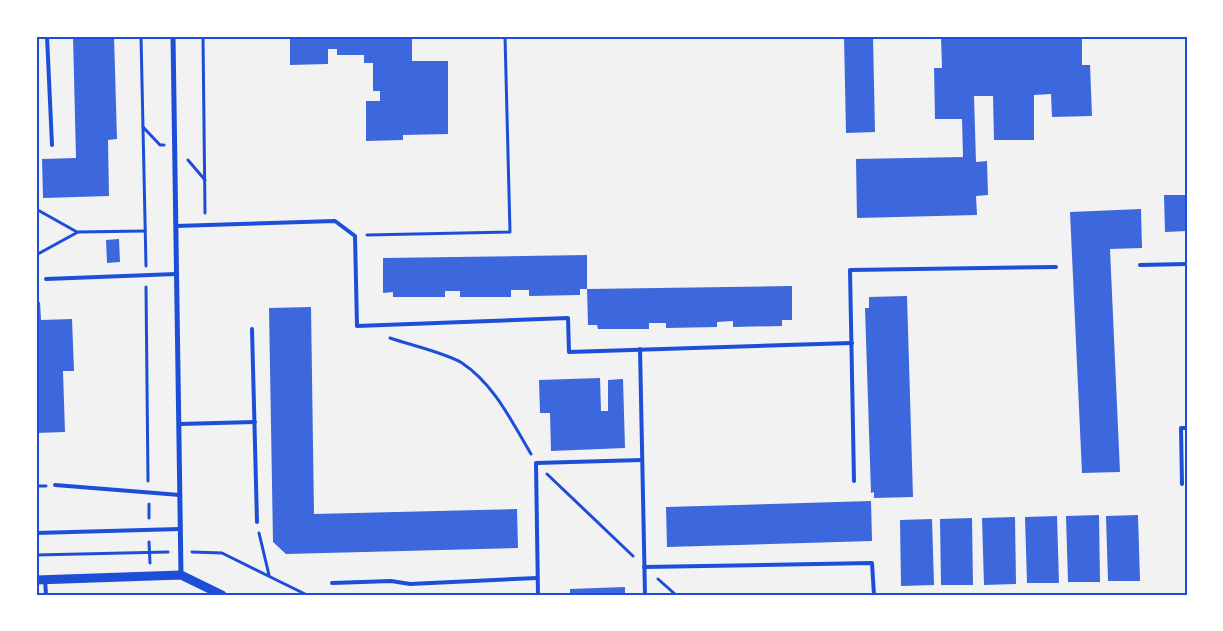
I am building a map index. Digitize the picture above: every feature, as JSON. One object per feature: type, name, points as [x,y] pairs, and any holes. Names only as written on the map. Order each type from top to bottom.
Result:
[{"type":"street","points":[[173,36],[181,575]]},
{"type":"street","points":[[41,580],[181,575],[222,595]]},
{"type":"lane","points":[[47,36],[52,146]]},
{"type":"lane","points":[[176,226],[334,221],[355,236],[357,326],[568,318],[569,352],[852,343]]},
{"type":"lane","points":[[1140,265],[1187,264]]},
{"type":"lane","points":[[854,481],[850,270],[1056,267]]},
{"type":"lane","points":[[46,279],[176,274]]},
{"type":"lane","points":[[252,329],[257,522]]},
{"type":"lane","points":[[640,349],[645,595]]},
{"type":"lane","points":[[179,424],[255,422]]},
{"type":"lane","points":[[1182,484],[1181,428],[1187,428]]},
{"type":"lane","points":[[538,595],[536,463],[642,460]]},
{"type":"lane","points":[[55,485],[180,494]]},
{"type":"lane","points":[[36,533],[180,529]]},
{"type":"lane","points":[[644,567],[872,562],[874,595]]},
{"type":"lane","points":[[332,583],[391,581],[410,584],[537,578]]},
{"type":"lane","points":[[41,580],[46,595]]},
{"type":"path","points":[[141,36],[150,576]]},
{"type":"path","points":[[203,36],[206,225]]},
{"type":"path","points":[[355,236],[510,232],[505,36]]},
{"type":"path","points":[[36,209],[78,232]]},
{"type":"path","points":[[36,255],[78,232],[145,231]]},
{"type":"path","points":[[385,336],[460,362],[481,378],[510,418],[536,463],[644,567],[676,595]]},
{"type":"path","points":[[257,522],[269,576]]},
{"type":"path","points":[[36,555],[150,552],[222,553],[307,595]]},
{"type":"building","points":[[73,36],[114,36],[117,139],[108,140],[109,196],[43,198],[42,159],[76,158]]},
{"type":"building","points":[[290,36],[412,36],[412,61],[448,61],[448,134],[403,135],[403,140],[366,141],[366,101],[380,101],[380,91],[373,91],[373,63],[364,63],[364,55],[337,55],[337,49],[328,49],[328,64],[290,65]]},
{"type":"building","points":[[844,36],[873,36],[875,132],[846,133]]},
{"type":"building","points":[[941,36],[1082,36],[1082,65],[1090,65],[1092,116],[1052,117],[1051,94],[1034,95],[1034,140],[994,140],[993,96],[974,96],[976,162],[987,161],[988,195],[976,196],[977,215],[857,218],[856,159],[963,157],[962,119],[935,119],[934,68],[942,68]]},
{"type":"building","points":[[1164,195],[1187,195],[1187,231],[1165,232]]},
{"type":"building","points":[[1141,209],[1142,248],[1110,249],[1120,472],[1082,473],[1070,212]]},
{"type":"building","points":[[119,239],[120,262],[107,263],[106,240]]},
{"type":"building","points":[[587,255],[587,289],[580,289],[580,295],[529,296],[529,290],[511,290],[511,297],[460,297],[460,291],[445,291],[445,297],[393,297],[393,292],[383,293],[383,258]]},
{"type":"building","points":[[792,286],[792,320],[782,320],[782,326],[733,327],[733,321],[717,322],[717,327],[666,328],[666,323],[649,323],[649,329],[598,329],[597,325],[588,325],[587,289]]},
{"type":"building","points":[[907,296],[913,497],[874,498],[874,492],[871,493],[865,308],[869,308],[869,297]]},
{"type":"building","points":[[36,302],[40,302],[41,320],[72,319],[74,371],[63,371],[65,432],[36,433]]},
{"type":"building","points":[[311,307],[314,514],[517,509],[518,548],[286,554],[273,542],[269,308]]},
{"type":"building","points":[[600,378],[601,411],[608,411],[608,380],[623,379],[625,448],[551,451],[550,413],[540,413],[539,380]]},
{"type":"building","points":[[871,501],[872,541],[667,547],[666,507]]},
{"type":"building","points":[[1099,515],[1100,582],[1068,582],[1066,516]]},
{"type":"building","points":[[1138,515],[1140,581],[1108,581],[1106,516]]},
{"type":"building","points":[[1057,516],[1059,583],[1027,583],[1025,517]]},
{"type":"building","points":[[1015,517],[1016,584],[984,585],[982,518]]},
{"type":"building","points":[[972,518],[973,585],[941,585],[940,519]]},
{"type":"building","points":[[932,519],[934,585],[901,586],[900,520]]},
{"type":"building","points":[[625,587],[625,595],[570,595],[570,589]]}]
